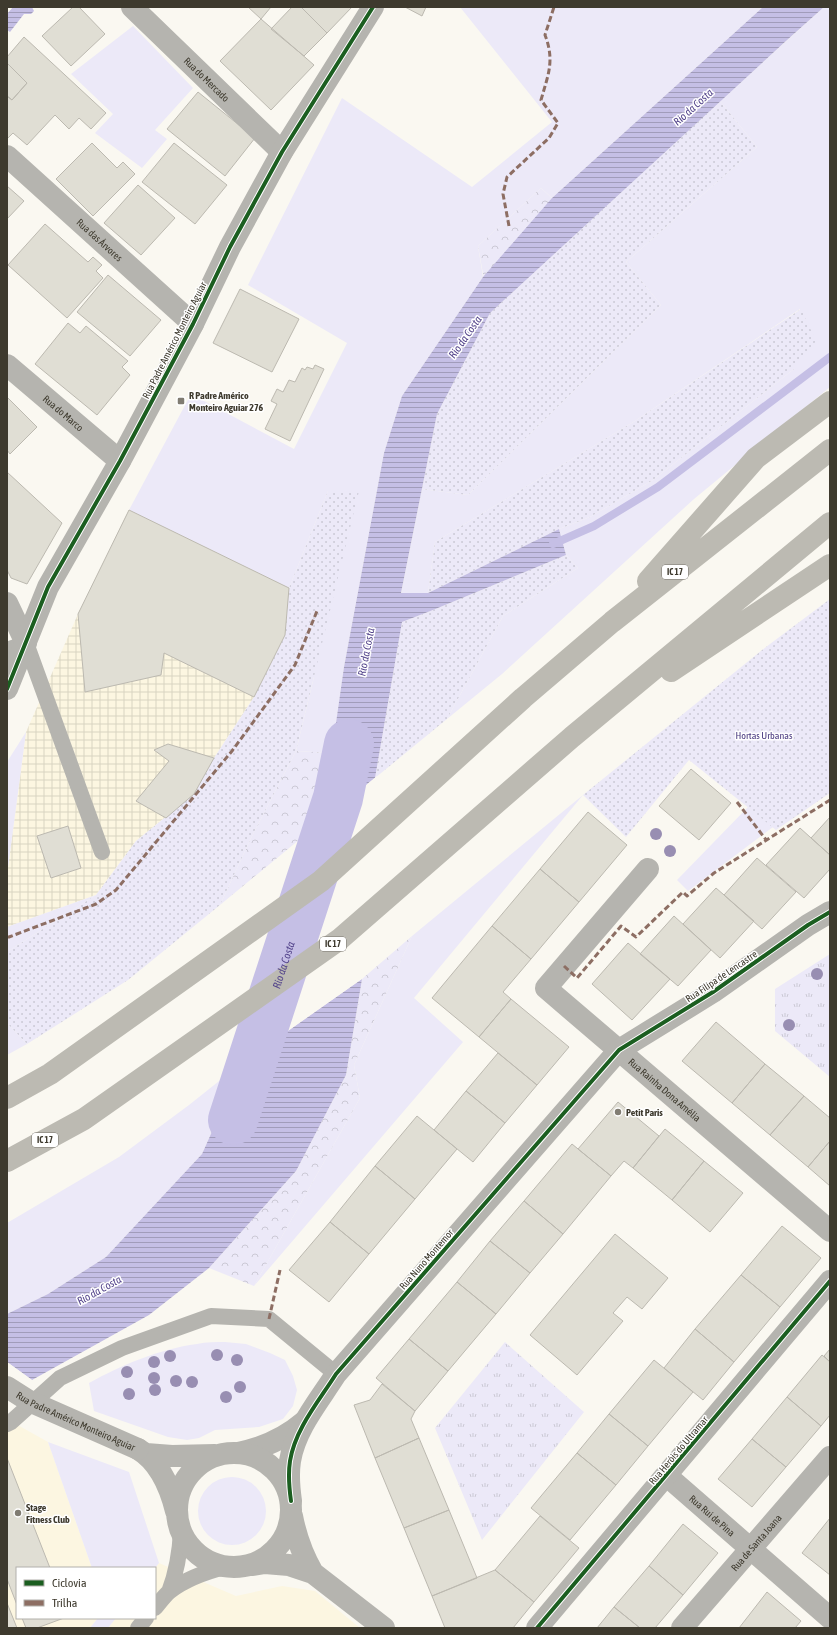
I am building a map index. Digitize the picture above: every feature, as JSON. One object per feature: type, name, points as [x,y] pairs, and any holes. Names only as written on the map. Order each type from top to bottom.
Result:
[{"type":"highway","points":[[612,622],[756,458],[830,402]]},
{"type":"highway","name":"IC 17","points":[[7,1098],[50,1074],[320,881],[523,698],[612,622],[830,450]]},
{"type":"highway","name":"IC 17","points":[[7,1161],[84,1119],[340,939],[568,741],[830,523]]},
{"type":"highway","points":[[568,741],[830,565]]},
{"type":"street","name":"Rua do Mercado","points":[[132,7],[282,152]]},
{"type":"street","name":"Rua Padre Américo Monteiro Aguiar","points":[[7,689],[17,646],[48,587],[120,461],[193,324],[230,247],[282,152],[373,7]]},
{"type":"street","name":"Rua das Árvores","points":[[7,156],[193,324]]},
{"type":"street","name":"Rua do Marco","points":[[7,365],[120,461]]},
{"type":"street","points":[[7,603],[17,646]]},
{"type":"street","name":"Rua Rainha Dona Amélia","points":[[648,869],[546,988],[830,1231]]},
{"type":"street","name":"Rua Filipa de Lencastre","points":[[619,1050],[713,992],[808,925],[830,912]]},
{"type":"street","name":"Rua Nuno Montemor","points":[[291,1508],[289,1480],[290,1460],[296,1440],[305,1422],[336,1374],[619,1050]]},
{"type":"street","name":"Rua Heróis do Ultramar","points":[[537,1628],[667,1476],[830,1281]]},
{"type":"street","name":"Rua Padre Américo Monteiro Aguiar","points":[[7,1387],[28,1401],[142,1452],[184,1456],[230,1454]]},
{"type":"street","name":"Rua Nuno Montemor","points":[[230,1454],[256,1449],[274,1443],[290,1434],[305,1422]]},
{"type":"street","name":"Rua Padre Américo Monteiro Aguiar","points":[[142,1452],[161,1473],[172,1494],[179,1524]]},
{"type":"street","points":[[313,1573],[300,1549],[296,1536],[287,1486],[278,1473],[267,1463],[253,1456],[230,1454],[209,1459],[197,1467],[187,1477],[179,1497],[179,1524],[188,1544],[198,1555],[210,1562],[232,1567],[265,1563],[289,1565],[313,1573],[384,1628]]},
{"type":"street","name":"Rua de Santa Joana","points":[[682,1628],[830,1457]]},
{"type":"street","name":"Rua Rui de Pina","points":[[667,1476],[830,1618]]},
{"type":"street","points":[[232,1567],[256,1564],[269,1556],[280,1545],[288,1531],[291,1508]]},
{"type":"lane","points":[[17,646],[102,852]]},
{"type":"lane","points":[[7,1424],[12,1422],[60,1378],[122,1348],[211,1316],[268,1319],[336,1374]]},
{"type":"lane","points":[[169,1592],[176,1572],[180,1552],[179,1524]]},
{"type":"lane","points":[[156,1607],[169,1592],[186,1581],[205,1573],[232,1567]]},
{"type":"lane","points":[[138,1628],[145,1619]]},
{"type":"shaded area","points":[[129,510],[289,588],[285,635],[254,697],[214,758],[194,794],[136,841],[96,895],[7,927],[7,875],[26,732],[78,614]]},
{"type":"shaded area","points":[[7,1419],[48,1442],[92,1567],[16,1567],[16,1619],[97,1619],[90,1628],[7,1628]]},
{"type":"shaded area","points":[[159,1563],[236,1596],[282,1586],[315,1591],[360,1628],[108,1628],[115,1619],[156,1619],[156,1567]]},
{"type":"green space","points":[[460,7],[763,7],[552,198],[541,188],[478,246],[483,277],[402,396],[384,453],[344,667],[332,753],[296,751],[314,677],[328,491],[289,588],[129,510],[191,394],[294,449],[347,343],[248,285],[342,98],[472,187],[552,122]]},
{"type":"green space","points":[[824,7],[830,7],[830,387],[694,499],[502,674],[447,719],[503,616],[578,568],[566,555],[559,529],[590,517],[653,480],[794,369],[800,309],[635,421],[435,542],[428,593],[401,594],[422,489],[468,495],[661,305],[626,262],[757,147],[720,101]]},
{"type":"green space","points":[[133,26],[193,88],[155,130],[167,139],[142,168],[95,133],[113,114],[71,74]]},
{"type":"green space","points":[[720,101],[757,147],[626,262],[661,305],[468,495],[422,489],[437,414],[490,313]]},
{"type":"green space","points":[[541,188],[583,227],[490,313],[478,246]]},
{"type":"green space","points":[[801,309],[816,341],[794,369],[653,480],[590,517],[559,529],[428,593],[435,542],[635,421]]},
{"type":"green space","points":[[328,491],[359,491],[296,751],[251,838],[220,905],[128,980],[27,1044],[7,1023],[7,952],[96,895],[136,841],[194,794],[214,758],[254,697],[285,635],[289,588]]},
{"type":"green space","points":[[566,555],[578,568],[503,616],[447,719],[375,778],[402,622]]},
{"type":"green space","name":"Hortas Urbanas","points":[[830,599],[830,793],[776,830],[689,760],[626,837],[583,795],[766,647]]},
{"type":"green space","points":[[26,732],[7,875],[7,762]]},
{"type":"green space","points":[[296,751],[332,753],[322,821],[220,905],[251,838]]},
{"type":"green space","points":[[583,795],[414,998],[463,1042],[254,1286],[360,1098],[354,1065],[412,936]]},
{"type":"green space","points":[[748,807],[773,827],[688,891],[677,880]]},
{"type":"green space","points":[[96,895],[7,952],[7,927]]},
{"type":"green space","points":[[412,936],[354,1065],[360,1098],[254,1286],[209,1268],[296,1171],[346,1075],[362,979]]},
{"type":"green space","points":[[830,954],[830,1077],[775,1031],[775,989]]},
{"type":"green space","points":[[7,1023],[27,1044],[7,1055]]},
{"type":"green space","points":[[243,1062],[202,1154],[106,1257],[48,1294],[7,1314],[7,1223],[119,1157],[189,1105]]},
{"type":"green space","points":[[225,1342],[246,1344],[285,1360],[293,1376],[297,1390],[293,1406],[283,1419],[259,1427],[215,1430],[199,1438],[187,1440],[168,1437],[94,1411],[89,1383],[102,1376],[141,1359],[183,1346]]},
{"type":"green space","points":[[505,1342],[584,1412],[482,1540],[435,1428]]},
{"type":"green space","points":[[48,1442],[129,1472],[159,1563],[156,1567],[92,1567]]},
{"type":"green space","points":[[232,1477],[245,1480],[256,1487],[263,1498],[266,1511],[263,1524],[256,1535],[245,1542],[232,1545],[219,1542],[208,1535],[201,1524],[198,1511],[201,1498],[208,1487],[219,1480]]},
{"type":"green space","points":[[97,1619],[115,1619],[108,1628],[90,1628]]},
{"type":"water","points":[[13,7],[32,7],[34,11],[31,14],[24,14],[10,32],[7,30],[7,14]]},
{"type":"water","points":[[763,7],[824,7],[490,313],[437,414],[401,593],[428,593],[559,529],[566,555],[402,622],[375,778],[322,821],[344,667],[384,453],[402,396],[483,277],[552,198]]},
{"type":"water","points":[[362,979],[346,1075],[296,1171],[209,1268],[149,1315],[32,1380],[7,1362],[7,1314],[48,1294],[106,1257],[202,1154],[243,1062]]},
{"type":"pier","points":[[377,776],[376,779],[323,823],[321,822]]},
{"type":"pier","points":[[360,977],[363,978],[240,1065],[242,1061]]},
{"type":"pier","points":[[7,1362],[35,1381],[31,1382],[7,1364]]},
{"type":"building","points":[[73,7],[79,7],[105,34],[71,66],[42,36]]},
{"type":"building","points":[[248,7],[271,7],[261,19]]},
{"type":"building","points":[[292,7],[301,7],[327,33],[304,56],[271,29]]},
{"type":"building","points":[[301,7],[352,7],[327,33]]},
{"type":"building","points":[[405,7],[426,7],[422,16]]},
{"type":"building","points":[[261,19],[314,65],[271,110],[220,61]]},
{"type":"building","points":[[24,37],[106,113],[91,129],[79,118],[69,129],[55,115],[27,145],[13,133],[7,139],[7,96],[12,100],[27,83],[7,63],[7,57]]},
{"type":"building","points":[[7,63],[27,83],[12,100],[7,96]]},
{"type":"building","points":[[198,92],[255,138],[225,176],[167,129]]},
{"type":"building","points":[[92,143],[117,168],[123,162],[135,174],[93,216],[56,179]]},
{"type":"building","points":[[174,143],[227,185],[195,224],[142,182]]},
{"type":"building","points":[[138,185],[175,218],[141,255],[104,223]]},
{"type":"building","points":[[7,186],[24,201],[7,219]]},
{"type":"building","points":[[45,224],[88,262],[93,257],[102,265],[96,271],[103,278],[67,318],[8,265]]},
{"type":"building","points":[[108,275],[161,320],[130,356],[77,312]]},
{"type":"building","points":[[240,289],[299,319],[272,372],[213,343]]},
{"type":"building","points":[[68,323],[80,333],[86,326],[128,361],[122,367],[130,375],[97,415],[35,364]]},
{"type":"building","points":[[315,365],[324,369],[290,441],[265,429],[277,404],[271,401],[277,389],[283,392],[289,380],[295,382],[302,368],[305,370],[307,367],[313,369]]},
{"type":"building","points":[[7,397],[37,427],[10,454],[7,450]]},
{"type":"building","points":[[7,472],[62,523],[27,584],[11,578],[7,570]]},
{"type":"building","points":[[129,510],[289,588],[285,635],[254,697],[164,653],[161,675],[85,692],[78,614]]},
{"type":"building","points":[[168,744],[214,758],[194,794],[166,818],[136,801],[169,761],[154,750]]},
{"type":"building","points":[[691,769],[731,803],[699,840],[659,806]]},
{"type":"building","points":[[588,812],[627,845],[579,902],[540,869]]},
{"type":"building","points":[[830,817],[830,855],[811,838]]},
{"type":"building","points":[[68,826],[81,868],[51,878],[37,836]]},
{"type":"building","points":[[800,828],[830,855],[830,869],[804,898],[766,865]]},
{"type":"building","points":[[757,858],[796,892],[762,929],[724,895]]},
{"type":"building","points":[[540,869],[579,902],[531,959],[492,926]]},
{"type":"building","points":[[716,888],[754,921],[720,958],[683,924]]},
{"type":"building","points":[[674,916],[711,950],[678,986],[640,954]]},
{"type":"building","points":[[492,926],[531,959],[503,992],[511,999],[479,1037],[432,998]]},
{"type":"building","points":[[628,943],[670,979],[632,1020],[592,984]]},
{"type":"building","points":[[511,999],[569,1047],[537,1085],[479,1037]]},
{"type":"building","points":[[716,1022],[765,1064],[732,1103],[682,1061]]},
{"type":"building","points":[[498,1053],[537,1085],[505,1123],[466,1091]]},
{"type":"building","points":[[765,1064],[804,1096],[770,1135],[732,1103]]},
{"type":"building","points":[[466,1091],[505,1123],[473,1162],[434,1130]]},
{"type":"building","points":[[804,1096],[830,1118],[830,1141],[808,1167],[770,1135]]},
{"type":"building","points":[[618,1102],[659,1136],[633,1168],[624,1161],[611,1176],[578,1149]]},
{"type":"building","points":[[417,1116],[457,1149],[415,1199],[375,1166]]},
{"type":"building","points":[[665,1129],[704,1161],[672,1200],[633,1168]]},
{"type":"building","points":[[830,1141],[830,1186],[808,1167]]},
{"type":"building","points":[[572,1144],[611,1176],[563,1234],[524,1201]]},
{"type":"building","points":[[704,1161],[743,1193],[710,1232],[672,1200]]},
{"type":"building","points":[[375,1166],[415,1199],[369,1254],[330,1222]]},
{"type":"building","points":[[524,1201],[563,1234],[530,1273],[490,1241]]},
{"type":"building","points":[[330,1222],[369,1254],[329,1302],[289,1270]]},
{"type":"building","points":[[782,1226],[821,1258],[780,1307],[741,1275]]},
{"type":"building","points":[[615,1234],[668,1278],[642,1309],[627,1297],[613,1313],[623,1321],[577,1375],[530,1335]]},
{"type":"building","points":[[490,1241],[530,1273],[496,1314],[457,1282]]},
{"type":"building","points":[[741,1275],[780,1307],[734,1362],[695,1329]]},
{"type":"building","points":[[457,1282],[496,1314],[448,1371],[409,1339]]},
{"type":"building","points":[[695,1329],[734,1362],[703,1400],[664,1368]]},
{"type":"building","points":[[409,1339],[448,1371],[415,1411],[376,1378]]},
{"type":"building","points":[[830,1349],[830,1362],[824,1356]]},
{"type":"building","points":[[822,1355],[830,1362],[830,1415],[821,1426],[787,1397]]},
{"type":"building","points":[[654,1360],[693,1392],[648,1446],[609,1414]]},
{"type":"building","points":[[382,1384],[415,1411],[411,1419],[419,1438],[375,1458],[354,1405],[370,1400]]},
{"type":"building","points":[[787,1397],[821,1426],[786,1467],[752,1439]]},
{"type":"building","points":[[609,1414],[648,1446],[616,1485],[577,1453]]},
{"type":"building","points":[[419,1438],[449,1510],[404,1528],[375,1458]]},
{"type":"building","points":[[752,1439],[786,1467],[752,1507],[718,1479]]},
{"type":"building","points":[[577,1453],[616,1485],[570,1540],[531,1508]]},
{"type":"building","name":"Stage Fitness Club","points":[[7,1458],[50,1567],[16,1567],[16,1602],[7,1579]]},
{"type":"building","points":[[449,1510],[477,1578],[432,1596],[404,1528]]},
{"type":"building","points":[[540,1516],[579,1548],[534,1602],[495,1570]]},
{"type":"building","points":[[830,1518],[830,1575],[802,1553]]},
{"type":"building","points":[[683,1524],[718,1553],[683,1595],[649,1566]]},
{"type":"building","points":[[649,1566],[683,1595],[655,1628],[640,1628],[614,1607]]},
{"type":"building","points":[[495,1570],[534,1602],[513,1628],[445,1628],[432,1596]]},
{"type":"building","points":[[767,1592],[801,1621],[795,1628],[739,1628]]},
{"type":"building","points":[[7,1603],[17,1628],[7,1628]]},
{"type":"building","points":[[614,1607],[640,1628],[597,1628]]},
{"type":"building","points":[[22,1619],[61,1619],[37,1628],[26,1628]]},
{"type":"waterway","points":[[553,544],[594,526],[658,487],[830,357]]},
{"type":"waterway","name":"Rio da Costa","points":[[233,1120],[338,798],[349,744]]},
{"type":"marked path","points":[[509,226],[503,194],[507,177],[549,138],[558,123],[541,100],[548,75],[550,60],[550,53],[545,35],[554,7]]},
{"type":"marked path","points":[[7,937],[96,904],[116,890],[232,751],[295,665],[317,611]]},
{"type":"marked path","points":[[564,966],[577,978],[621,926],[636,937],[683,892],[687,896],[714,873],[830,800]]},
{"type":"marked path","points":[[737,802],[767,841]]},
{"type":"marked path","points":[[269,1319],[280,1270]]},
{"type":"cycle path","points":[[7,689],[48,587],[120,461],[193,324],[230,247],[282,152],[373,7]]},
{"type":"cycle path","points":[[291,1501],[289,1471],[293,1449],[308,1416],[336,1374],[619,1050],[713,992],[808,925],[830,912]]},
{"type":"cycle path","points":[[537,1628],[830,1281]]},
{"type":"place","name":"R Padre Américo Monteiro Aguiar 276","points":[[181,401]]},
{"type":"place","name":"Petit Paris","points":[[618,1112]]},
{"type":"place","name":"Stage Fitness Club","points":[[18,1513]]}]
